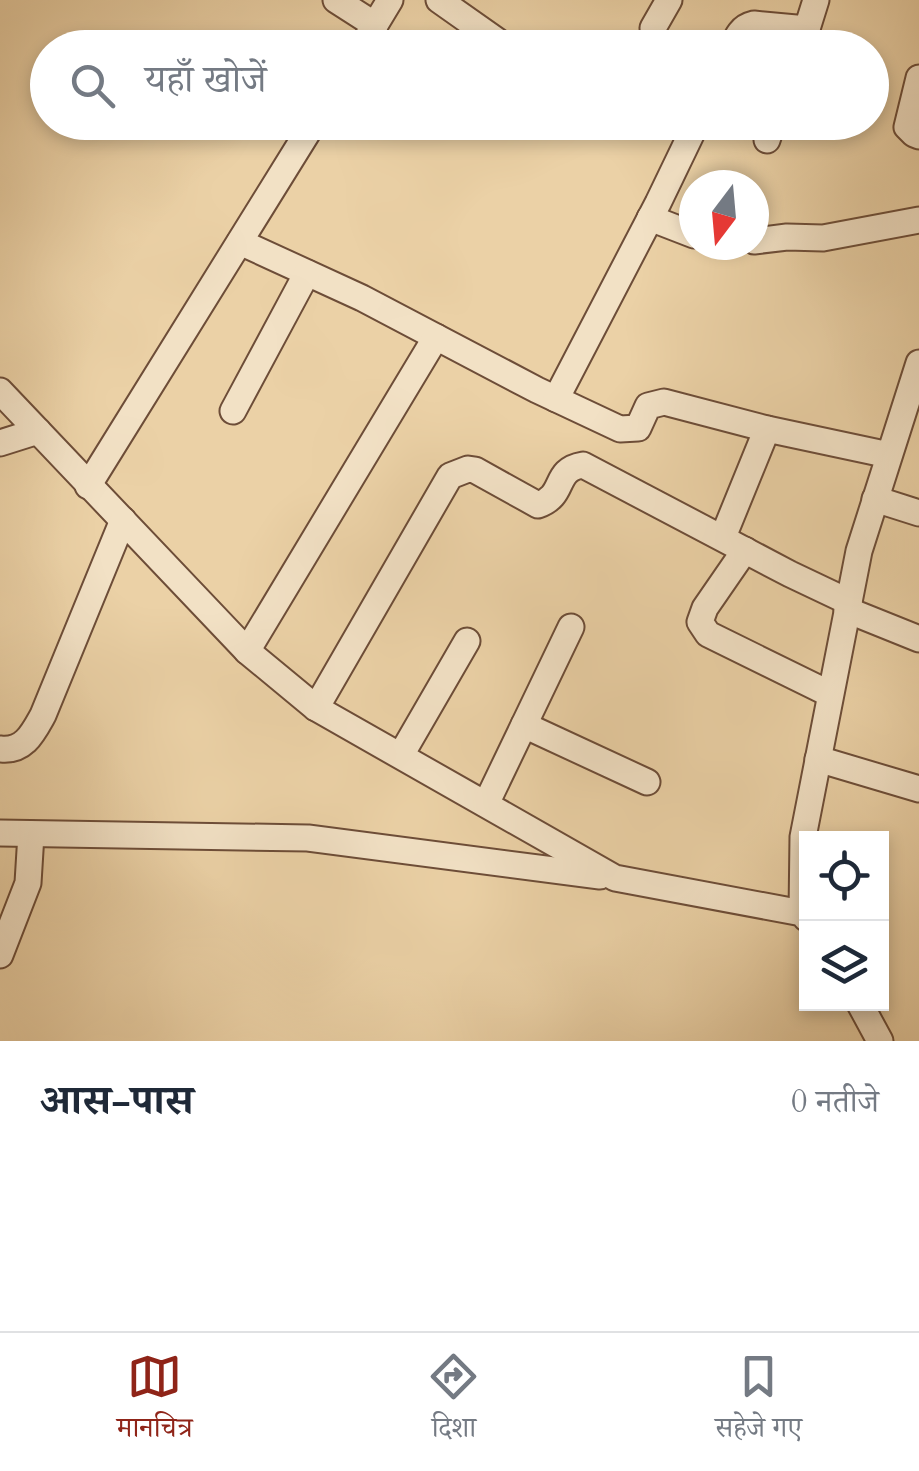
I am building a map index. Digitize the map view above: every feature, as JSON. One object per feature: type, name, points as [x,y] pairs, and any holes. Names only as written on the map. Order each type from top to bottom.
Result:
[{"type":"street","points":[[336,0],[375,25]]},
{"type":"street","points":[[372,30],[390,0]]},
{"type":"street","points":[[439,0],[482,30]]},
{"type":"street","points":[[653,28],[669,0]]},
{"type":"street","points":[[807,30],[816,0]]},
{"type":"street","points":[[744,30],[754,24],[775,30]]},
{"type":"street","points":[[919,78],[907,127],[919,136]]},
{"type":"street","points":[[88,486],[303,140]]},
{"type":"street","points":[[556,399],[688,140]]},
{"type":"street","points":[[650,218],[679,229]]},
{"type":"street","points":[[769,239],[822,238],[919,220]]},
{"type":"street","points":[[240,242],[362,298],[620,429],[638,428],[648,406],[664,402],[889,455]]},
{"type":"street","points":[[234,411],[307,273]]},
{"type":"street","points":[[247,651],[436,337]]},
{"type":"street","points":[[804,831],[859,551],[889,455],[908,432],[919,363]]},
{"type":"street","points":[[0,391],[247,651],[316,708],[615,878]]},
{"type":"street","points":[[767,429],[734,543],[700,622],[708,634],[830,694]]},
{"type":"street","points":[[0,444],[38,432]]},
{"type":"street","points":[[316,708],[450,476],[475,470],[538,505],[553,497],[566,470],[582,465],[919,640]]},
{"type":"street","points":[[875,498],[919,514]]},
{"type":"street","points":[[0,749],[7,751],[27,742],[43,715],[123,520]]},
{"type":"street","points":[[486,804],[571,627]]},
{"type":"street","points":[[401,755],[467,642]]},
{"type":"street","points":[[524,725],[647,782]]},
{"type":"street","points":[[818,759],[919,789]]},
{"type":"street","points":[[0,833],[308,838],[615,878],[799,915]]},
{"type":"street","points":[[0,955],[28,883],[31,834]]},
{"type":"street","points":[[863,1011],[875,1038]]}]
